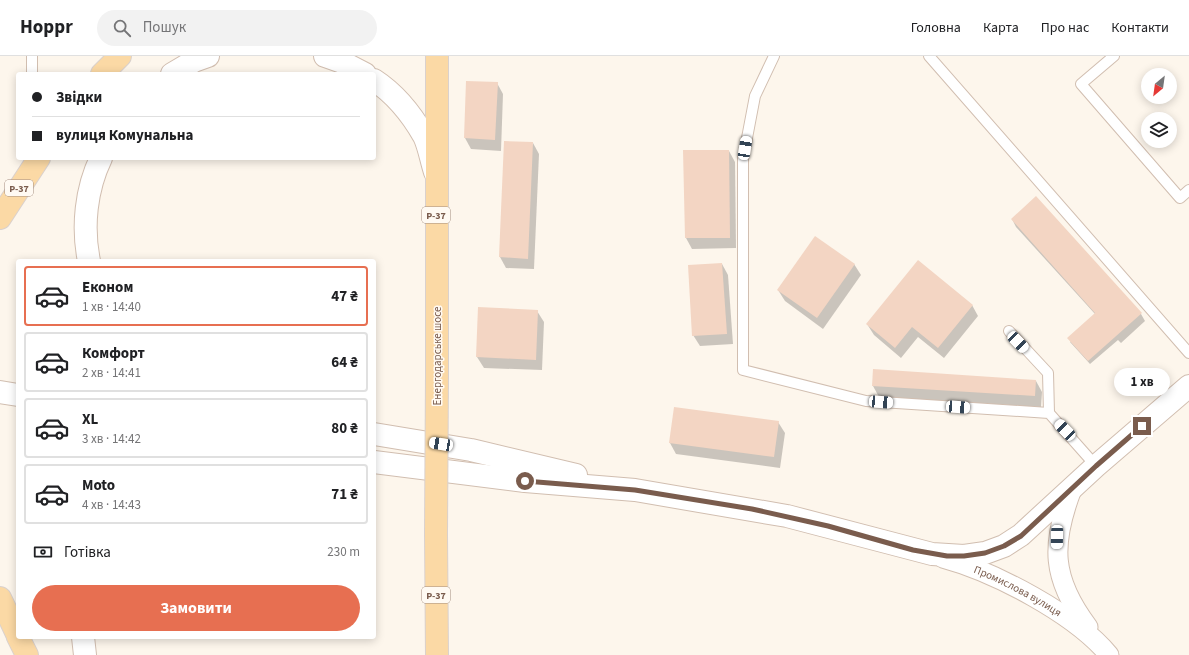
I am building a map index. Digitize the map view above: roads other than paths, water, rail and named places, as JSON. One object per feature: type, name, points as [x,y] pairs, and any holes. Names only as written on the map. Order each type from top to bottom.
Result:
[{"type":"main road","points":[[104,72],[120,56]]},
{"type":"main road","name":"Енергодарське шосе","points":[[437,56],[437,655]]},
{"type":"main road","name":"Р-37","points":[[0,218],[34,162]]},
{"type":"main road","points":[[0,598],[16,633]]},
{"type":"main road","points":[[19,639],[27,655]]},
{"type":"street","points":[[176,72],[208,56]]},
{"type":"street","points":[[325,56],[342,62],[361,72]]},
{"type":"street","points":[[376,82],[403,107],[421,132],[436,175]]},
{"type":"street","points":[[89,259],[86,237],[86,208],[90,189],[100,160]]},
{"type":"street","points":[[376,434],[471,450],[635,490],[787,516],[913,550],[947,556],[964,556],[985,553],[1004,546],[1035,524],[1096,466],[1189,386]]},
{"type":"street","points":[[0,392],[16,394]]},
{"type":"street","points":[[376,462],[525,481],[635,490]]},
{"type":"street","points":[[1072,489],[1060,522],[1057,537],[1059,571],[1070,601],[1105,650]]},
{"type":"street","name":"Промислова вулиця","points":[[913,550],[952,560],[1004,583],[1079,625],[1105,650]]},
{"type":"street","points":[[83,639],[85,655]]},
{"type":"lane","points":[[32,56],[32,72]]},
{"type":"lane","points":[[774,56],[755,96],[748,126],[743,159],[743,370],[866,401],[1049,413]]},
{"type":"lane","points":[[929,56],[1189,353]]},
{"type":"lane","points":[[1114,56],[1081,84],[1180,198],[1189,190]]},
{"type":"lane","points":[[1009,331],[1048,373],[1049,413],[1096,466]]}]
